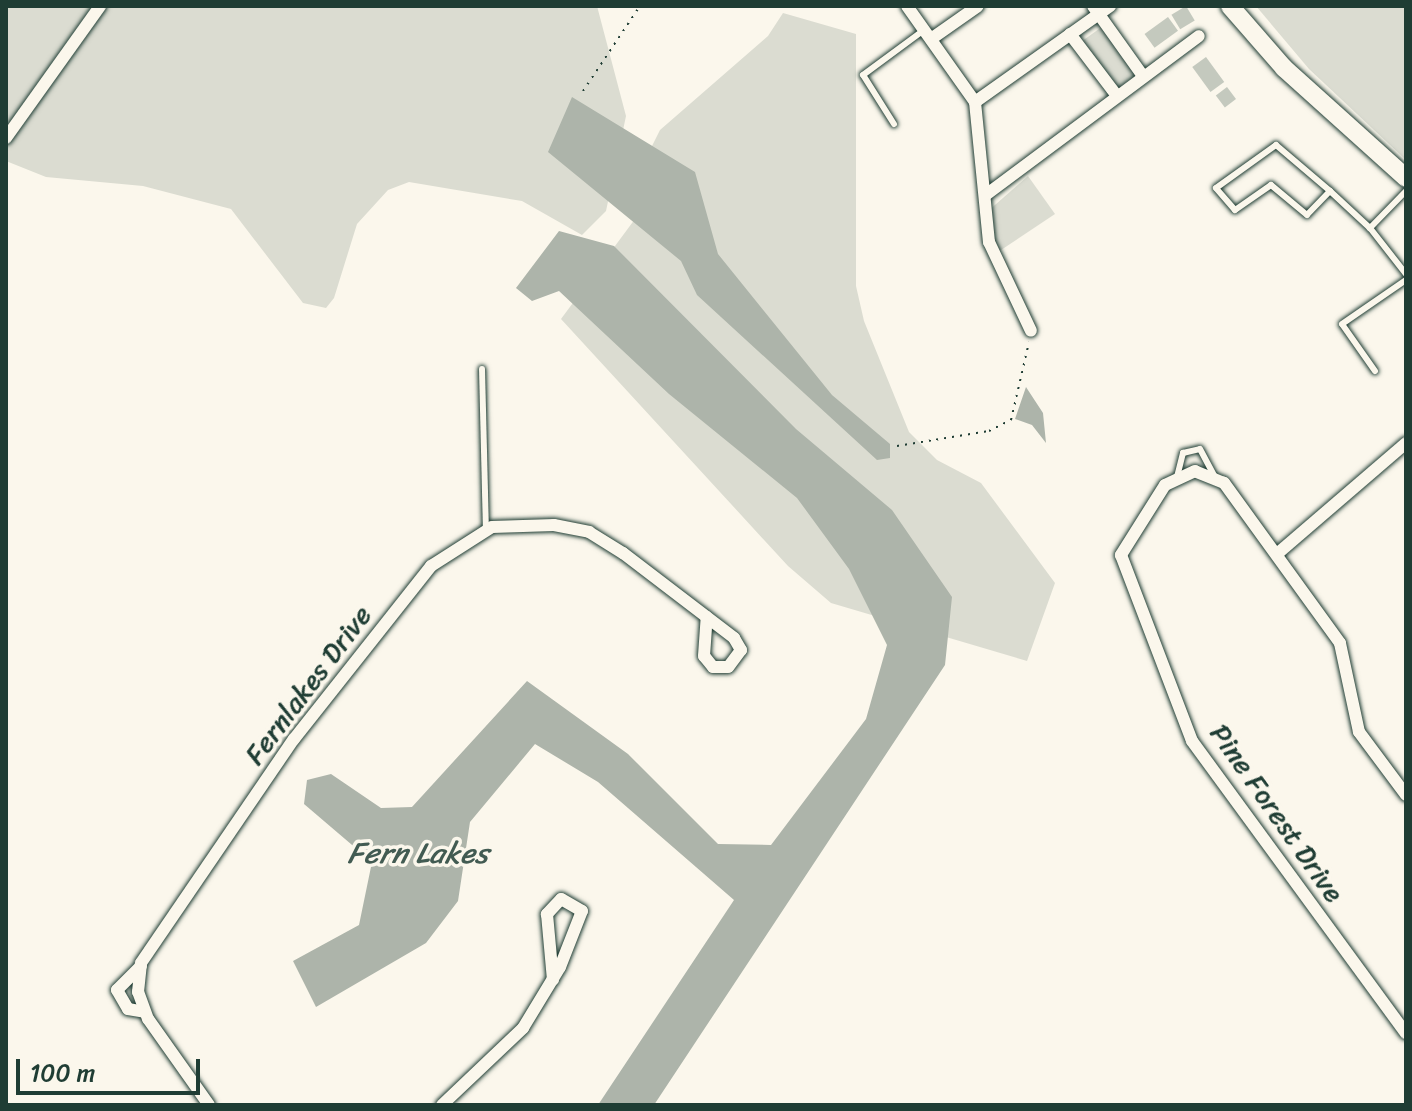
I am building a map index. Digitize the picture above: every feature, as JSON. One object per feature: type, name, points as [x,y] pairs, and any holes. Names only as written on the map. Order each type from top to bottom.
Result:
[{"type":"street","points":[[6,138],[100,6]]},
{"type":"street","points":[[907,6],[975,102],[987,194],[989,242],[1031,331]]},
{"type":"street","points":[[928,35],[978,6]]},
{"type":"street","points":[[975,102],[1070,34],[1096,10],[1110,6]]},
{"type":"street","points":[[1230,6],[1284,68],[1406,178]]},
{"type":"street","points":[[1096,10],[1143,76]]},
{"type":"street","points":[[1070,34],[1117,96]]},
{"type":"street","points":[[987,194],[1199,36]]},
{"type":"street","points":[[1277,554],[1406,443]]},
{"type":"street","points":[[1177,477],[1195,471],[1215,477],[1277,554],[1340,643],[1359,732],[1406,795]]},
{"type":"street","name":"Pine Forest Drive","points":[[1177,477],[1121,555],[1192,741],[1406,1033]]},
{"type":"street","name":"Fernlakes Drive","points":[[145,1012],[128,1009],[117,990],[141,966],[294,739],[400,601],[461,540],[486,529],[515,523],[589,532],[707,617]]},
{"type":"street","points":[[442,1105],[523,1028],[553,980],[582,911],[561,899],[547,914],[553,980]]},
{"type":"street","points":[[141,966],[145,1012],[209,1105]]},
{"type":"lane","points":[[894,124],[863,75],[928,35]]},
{"type":"lane","points":[[1330,191],[1307,215],[1271,185],[1235,210],[1216,188],[1276,145],[1330,191],[1370,228],[1406,277],[1342,324],[1375,371]]},
{"type":"lane","points":[[1370,228],[1406,191]]},
{"type":"lane","points":[[482,369],[486,529]]},
{"type":"lane","points":[[1177,477],[1183,453],[1200,449],[1215,477]]},
{"type":"path","points":[[583,91],[640,6]]},
{"type":"path","points":[[897,446],[989,431],[1011,420],[1031,331]]},
{"type":"shaded area","points":[[6,6],[597,6],[626,116],[606,211],[582,235],[522,201],[409,182],[388,190],[357,224],[334,298],[326,308],[303,303],[231,209],[143,186],[46,177],[6,161]]},
{"type":"shaded area","points":[[1256,6],[1406,6],[1406,160],[1309,69]]},
{"type":"shaded area","points":[[783,13],[856,34],[856,286],[864,321],[909,432],[937,460],[981,483],[1055,583],[1027,661],[831,603],[788,566],[561,319],[635,219],[645,160],[660,130],[768,36]]},
{"type":"shaded area","points":[[1103,26],[1138,74],[1117,89],[1082,41]]},
{"type":"shaded area","points":[[1028,176],[1055,214],[998,252],[987,212]]},
{"type":"water","points":[[572,97],[695,172],[718,254],[832,395],[890,444],[890,458],[877,460],[697,295],[681,261],[548,152]]},
{"type":"water","name":"Fern Lakes","points":[[559,231],[614,246],[796,429],[892,510],[952,597],[945,665],[654,1105],[598,1105],[734,900],[598,782],[535,744],[470,822],[458,901],[426,943],[316,1007],[293,961],[359,925],[372,862],[304,804],[307,780],[331,774],[381,808],[412,807],[527,681],[628,754],[718,844],[771,845],[866,719],[887,645],[849,569],[797,498],[669,394],[559,291],[532,301],[516,288]]},
{"type":"water","points":[[1026,387],[1043,413],[1046,443],[1032,425],[1015,419]]},
{"type":"building","points":[[1186,6],[1195,21],[1180,29],[1171,15]]},
{"type":"building","points":[[1168,17],[1178,31],[1155,48],[1145,34]]},
{"type":"building","points":[[1206,57],[1224,82],[1210,92],[1192,67]]},
{"type":"building","points":[[1227,87],[1236,99],[1225,107],[1216,95]]}]
